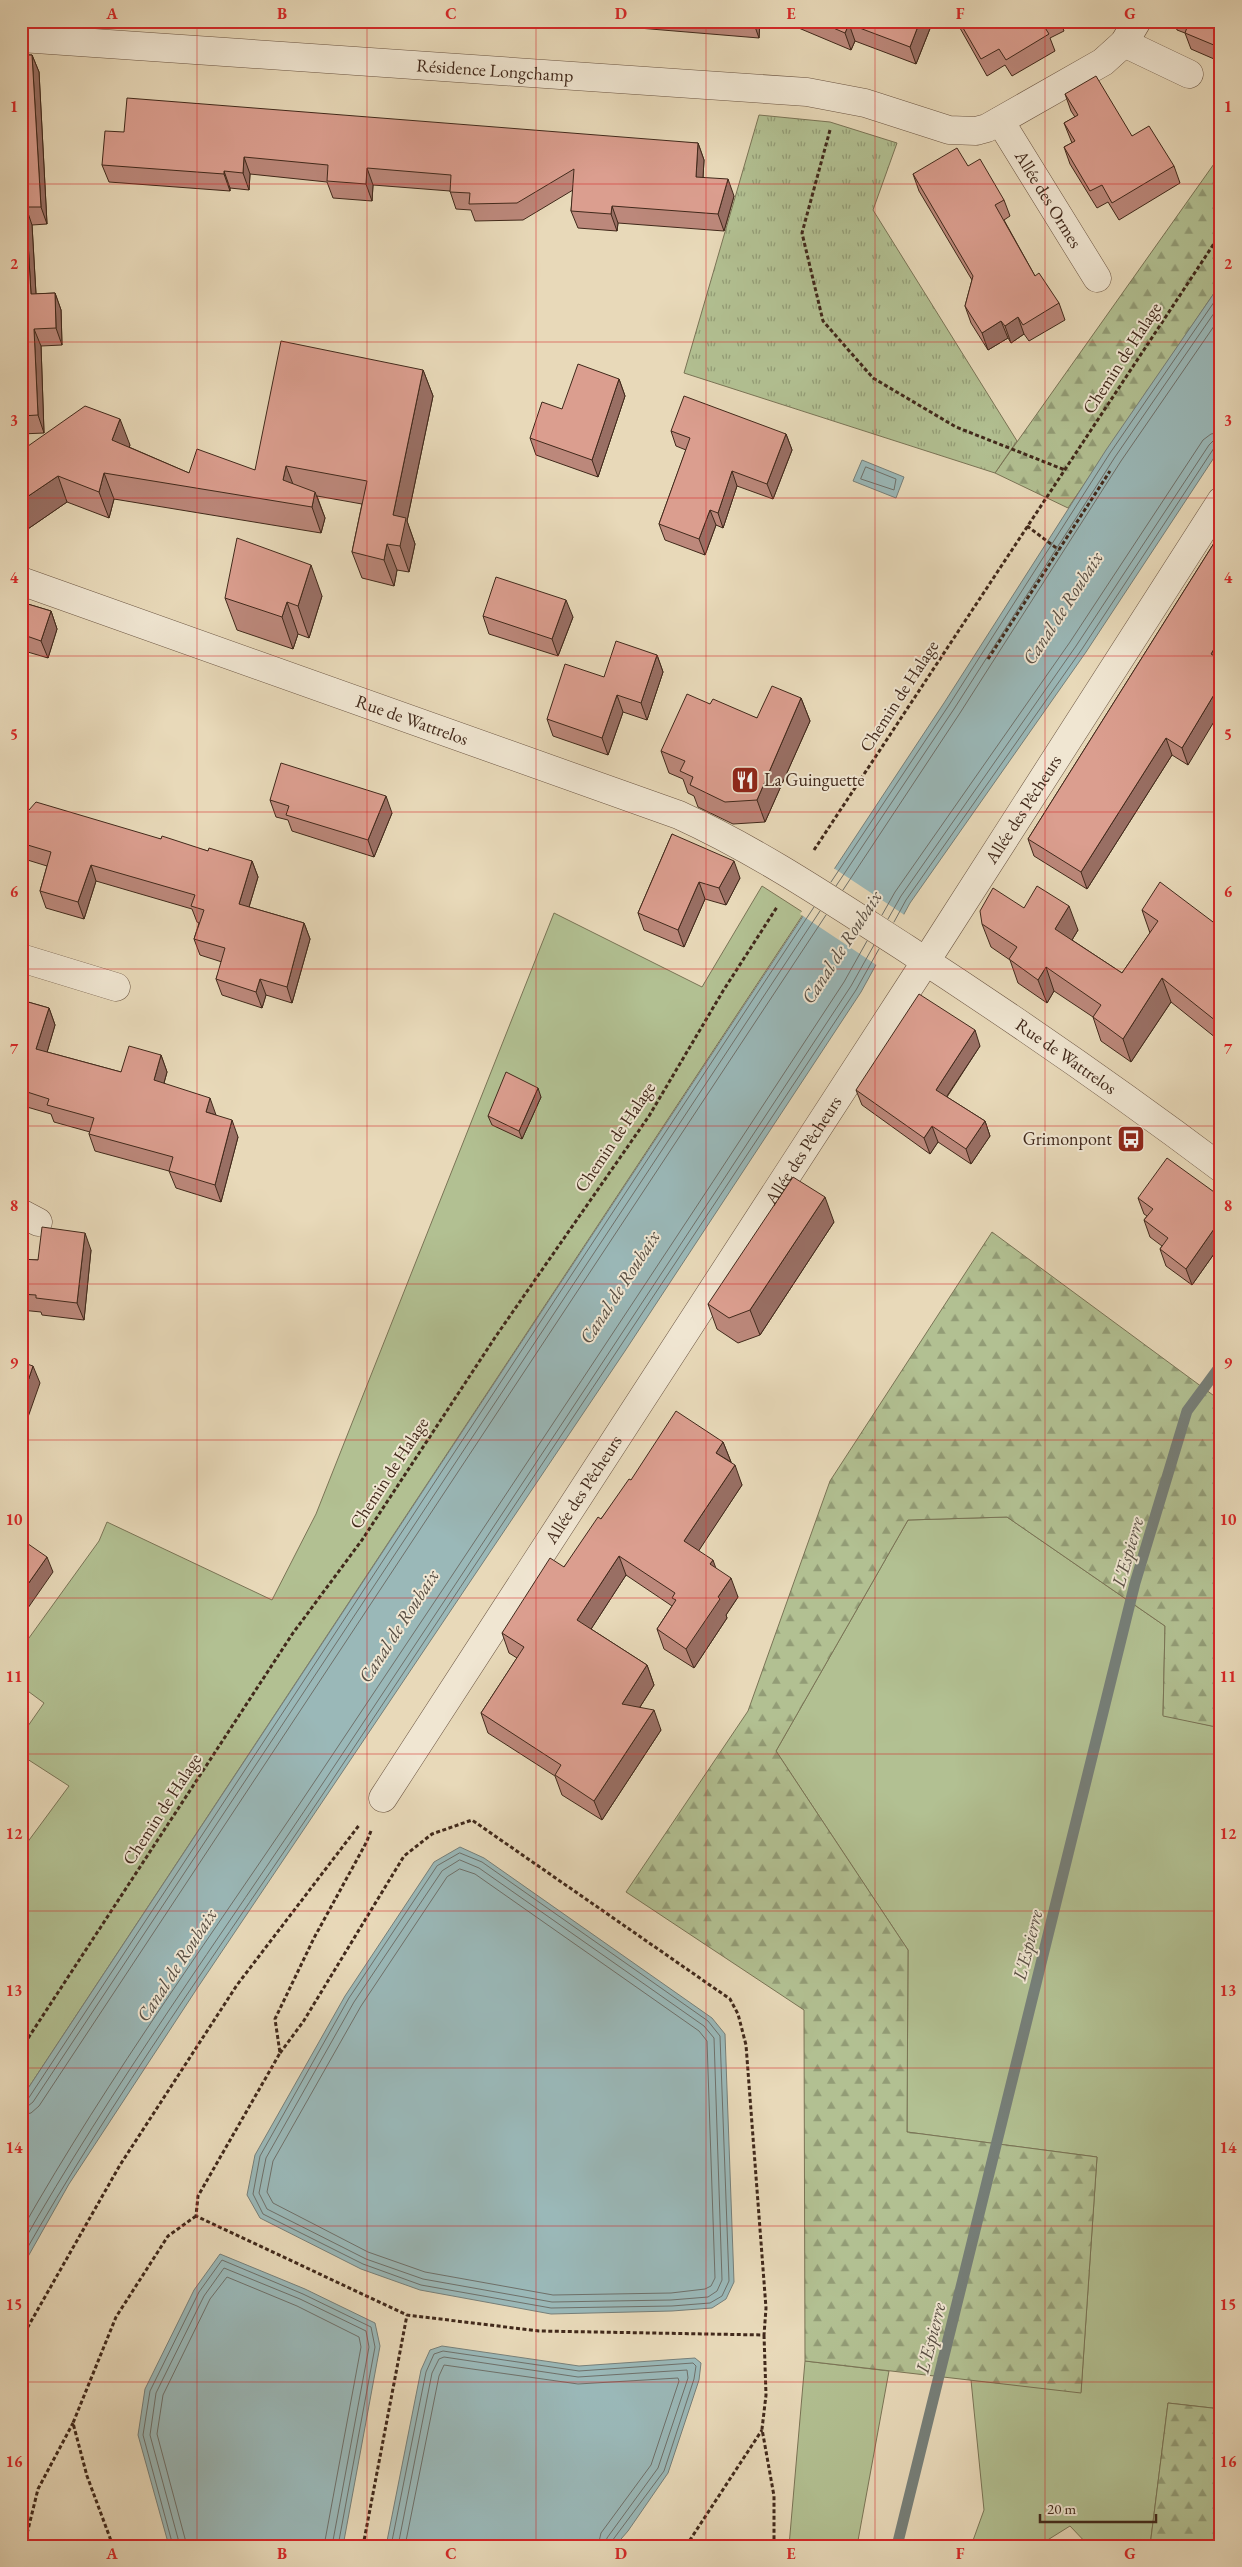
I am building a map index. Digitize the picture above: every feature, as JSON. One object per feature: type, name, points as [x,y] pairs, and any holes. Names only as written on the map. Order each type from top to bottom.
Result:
[{"type":"street","points":[[1000,121],[1103,62],[1130,32],[1189,74]]},
{"type":"street","name":"Résidence Longchamp","points":[[21,38],[780,90],[839,96],[932,126],[964,132],[987,128],[1000,121]]},
{"type":"street","name":"Allée des Ormes","points":[[1000,121],[1097,278]]},
{"type":"street","name":"Allée des Pêcheurs","points":[[383,1798],[918,956],[1221,501]]},
{"type":"street","name":"Rue de Wattrelos","points":[[21,581],[679,815],[726,836],[796,877],[983,999],[1221,1168]]},
{"type":"street","points":[[21,958],[116,987]]},
{"type":"path","points":[[839,96],[802,233],[823,321],[873,378],[956,427],[1065,470]]},
{"type":"path","name":"Chemin de Halage","points":[[21,2049],[293,1633],[362,1540],[496,1336],[649,1116],[723,991],[796,877],[1221,233]]},
{"type":"path","points":[[988,659],[1110,471]]},
{"type":"path","points":[[1027,526],[1059,550]]},
{"type":"path","points":[[280,2053],[275,2019],[314,1938],[366,1843],[383,1798]]},
{"type":"path","points":[[21,2339],[120,2165],[237,1985],[344,1842],[383,1798]]},
{"type":"path","points":[[24,2546],[38,2489],[74,2423],[116,2317],[168,2236],[196,2216],[198,2196],[280,2053],[303,2022],[404,1856],[432,1834],[472,1820],[730,1999],[738,2014],[746,2045],[766,2308],[764,2335],[766,2395],[762,2429],[774,2496],[774,2546]]},
{"type":"path","points":[[196,2216],[407,2315],[538,2331],[764,2335]]},
{"type":"path","points":[[363,2546],[407,2315]]},
{"type":"path","points":[[74,2423],[87,2476],[113,2546]]},
{"type":"path","points":[[686,2546],[762,2429]]},
{"type":"green space","points":[[759,115],[830,122],[897,143],[873,210],[1017,441],[995,473],[684,373]]},
{"type":"green space","points":[[1221,154],[1221,283],[1068,508],[995,473]]},
{"type":"green space","points":[[762,886],[804,913],[21,2099],[21,1987],[26,1980],[21,1977],[21,1851],[69,1786],[21,1755],[21,1736],[44,1703],[21,1686],[21,1649],[99,1541],[107,1522],[272,1600],[316,1514],[554,913],[702,987]]},
{"type":"green space","points":[[992,1232],[1221,1401],[1221,1728],[1163,1716],[1165,1626],[1007,1517],[908,1520],[776,1751],[908,1950],[907,2132],[1097,2157],[1081,2393],[805,2361],[804,2010],[626,1892],[748,1711],[830,1481]]},
{"type":"green space","points":[[1007,1517],[1165,1626],[1163,1715],[1221,1728],[1221,2409],[1168,2403],[1150,2546],[1089,2546],[1070,2526],[1038,2546],[971,2546],[984,2510],[971,2380],[1081,2392],[1097,2157],[907,2132],[908,1950],[776,1751],[908,1520]]},
{"type":"green space","points":[[805,2361],[889,2371],[857,2546],[789,2546]]},
{"type":"green space","points":[[1168,2403],[1221,2409],[1221,2546],[1150,2546]]},
{"type":"water","name":"Canal de Roubaix","points":[[1221,283],[1221,447],[1086,652],[910,903],[861,992],[625,1351],[198,1987],[69,2184],[21,2269],[21,2099],[944,703],[1106,450]]},
{"type":"water","points":[[862,460],[904,477],[896,498],[853,481]]},
{"type":"water","points":[[460,1847],[484,1858],[712,2018],[725,2034],[734,2282],[726,2299],[712,2308],[672,2311],[551,2314],[420,2290],[361,2269],[260,2218],[247,2195],[255,2155],[345,1996],[434,1862]]},
{"type":"water","points":[[220,2254],[305,2289],[375,2323],[380,2346],[343,2546],[169,2546],[138,2435],[145,2389],[194,2290]]},
{"type":"water","points":[[442,2346],[579,2366],[695,2358],[701,2363],[699,2380],[668,2473],[628,2531],[615,2546],[386,2546],[421,2370],[430,2350]]},
{"type":"pier","points":[[832,867],[906,916],[878,966],[800,914]]},
{"type":"building","points":[[817,21],[920,21],[910,47],[849,24],[845,33]]},
{"type":"building","points":[[959,21],[1045,21],[1042,23],[1049,34],[1006,60],[999,49],[981,59]]},
{"type":"building","points":[[1189,21],[1221,21],[1221,48],[1185,33]]},
{"type":"building","points":[[21,55],[32,55],[41,207],[26,207],[31,294],[55,293],[56,328],[34,329],[38,415],[21,416]]},
{"type":"building","points":[[1096,76],[1132,136],[1149,126],[1174,166],[1112,203],[1102,185],[1090,191],[1064,147],[1075,141],[1064,123],[1078,115],[1065,94]]},
{"type":"building","points":[[127,98],[698,143],[696,177],[728,179],[718,214],[612,206],[611,214],[571,211],[574,169],[517,203],[469,204],[470,193],[450,192],[451,175],[367,168],[366,184],[327,181],[328,165],[244,157],[243,173],[224,171],[224,174],[102,165],[105,131],[124,132]]},
{"type":"building","points":[[957,148],[968,166],[980,159],[1004,200],[995,205],[1035,276],[1039,273],[1059,303],[1023,325],[1018,317],[1005,326],[1001,321],[982,333],[965,306],[973,276],[913,174]]},
{"type":"building","points":[[281,341],[423,370],[393,515],[406,518],[400,546],[387,544],[384,560],[352,552],[367,481],[286,466],[283,480],[315,492],[312,507],[104,473],[99,492],[58,476],[21,501],[21,451],[85,406],[120,419],[112,440],[189,473],[197,449],[255,470]]},
{"type":"building","points":[[578,364],[619,379],[592,460],[530,438],[542,402],[562,409]]},
{"type":"building","points":[[684,396],[786,434],[767,484],[732,471],[718,513],[710,510],[699,539],[659,524],[690,438],[671,431]]},
{"type":"building","points":[[1221,532],[1221,637],[1211,654],[1221,660],[1221,683],[1182,748],[1166,738],[1081,872],[1028,839]]},
{"type":"building","points":[[237,538],[311,565],[298,606],[287,602],[282,617],[225,598]]},
{"type":"building","points":[[496,577],[566,600],[552,639],[483,616]]},
{"type":"building","points":[[21,602],[51,611],[41,641],[21,634]]},
{"type":"building","points":[[616,641],[657,655],[641,703],[617,695],[602,738],[547,719],[565,664],[604,677]]},
{"type":"building","points":[[772,686],[801,698],[757,800],[725,802],[690,785],[693,777],[680,771],[685,761],[661,751],[687,694],[710,704],[713,699],[757,718]]},
{"type":"building","points":[[281,763],[386,796],[368,840],[286,815],[289,806],[270,800]]},
{"type":"building","points":[[36,802],[161,839],[162,836],[208,851],[209,848],[252,861],[239,904],[304,923],[287,987],[260,979],[256,992],[216,979],[225,948],[194,939],[204,910],[191,906],[195,895],[91,865],[78,902],[40,891],[51,852],[21,843],[21,819]]},
{"type":"building","points":[[672,834],[734,861],[719,888],[699,882],[678,930],[638,913]]},
{"type":"building","points":[[1160,882],[1221,928],[1221,1025],[1162,978],[1123,1039],[1093,1017],[1101,1005],[1046,967],[1038,980],[1009,959],[1017,947],[982,924],[980,911],[993,888],[1024,908],[1037,886],[1069,906],[1055,929],[1122,973],[1158,921],[1142,910]]},
{"type":"building","points":[[919,994],[975,1030],[936,1090],[985,1121],[966,1149],[932,1126],[924,1138],[856,1090]]},
{"type":"building","points":[[21,1000],[49,1008],[36,1049],[121,1072],[129,1046],[161,1055],[154,1080],[210,1098],[206,1112],[232,1120],[215,1185],[169,1171],[173,1157],[89,1134],[94,1118],[47,1105],[49,1099],[21,1090]]},
{"type":"building","points":[[506,1072],[538,1088],[519,1131],[488,1116]]},
{"type":"building","points":[[1167,1158],[1221,1197],[1221,1219],[1186,1269],[1160,1249],[1168,1238],[1144,1220],[1153,1209],[1138,1198]]},
{"type":"building","points":[[793,1177],[825,1197],[750,1310],[729,1318],[708,1304]]},
{"type":"building","points":[[42,1227],[85,1233],[77,1303],[36,1298],[36,1295],[21,1294],[21,1259],[38,1260]]},
{"type":"building","points":[[21,1362],[33,1366],[21,1402]]},
{"type":"building","points":[[676,1411],[723,1442],[716,1453],[735,1465],[684,1541],[713,1560],[710,1564],[731,1578],[718,1597],[720,1599],[686,1649],[657,1629],[676,1600],[672,1598],[675,1593],[619,1556],[577,1620],[647,1665],[622,1704],[654,1710],[594,1801],[555,1775],[561,1765],[481,1713],[524,1647],[502,1633],[550,1558],[564,1567],[598,1517],[601,1519],[629,1479],[631,1480]]},
{"type":"building","points":[[21,1539],[47,1557],[21,1594]]},
{"type":"waterway","name":"L'Espierre","points":[[897,2546],[1135,1583],[1187,1411],[1221,1365]]},
{"type":"place","name":"La Guinguette","points":[[745,780]]},
{"type":"place","name":"Grimonpont","points":[[1131,1139]]}]
